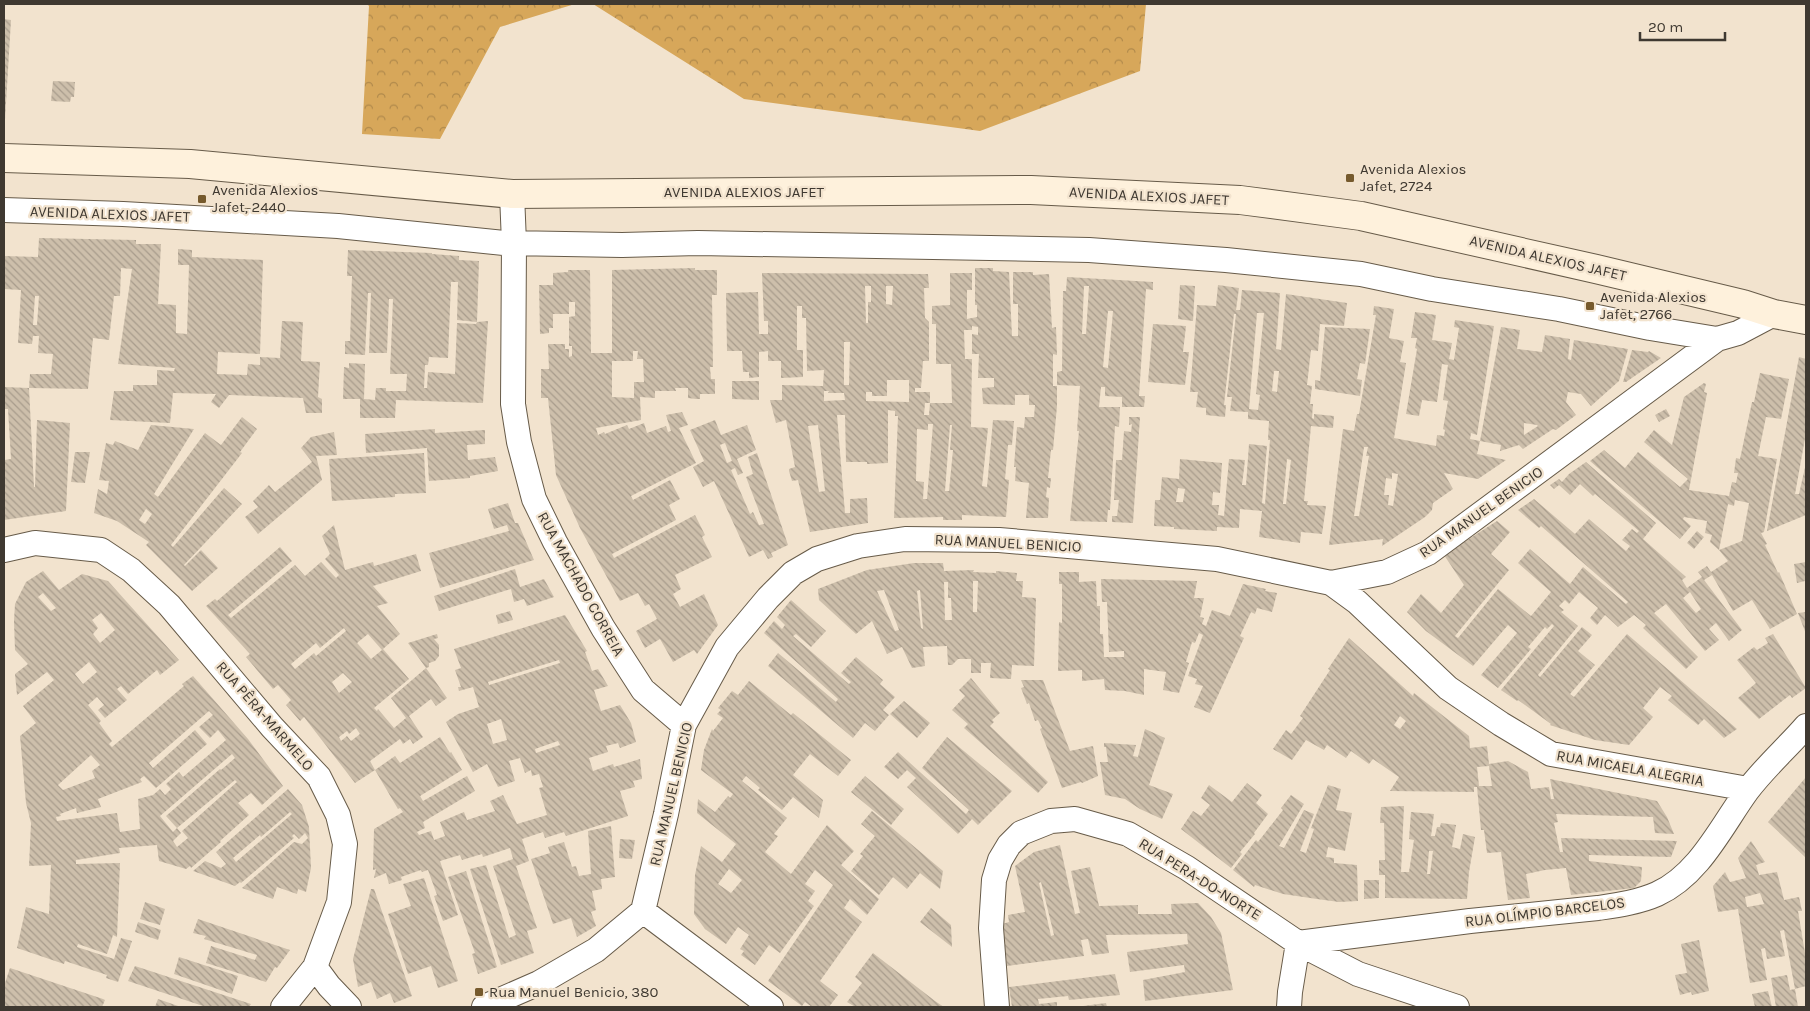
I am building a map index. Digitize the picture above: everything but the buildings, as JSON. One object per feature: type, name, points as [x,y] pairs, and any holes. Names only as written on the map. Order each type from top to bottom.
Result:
[{"type":"main road","name":"AVENIDA ALEXIOS JAFET","points":[[4,158],[190,164],[512,194],[1031,190],[1240,200],[1361,216],[1596,269],[1743,304],[1774,314],[1806,320]]},
{"type":"street","points":[[512,194],[514,243]]},
{"type":"street","name":"AVENIDA ALEXIOS JAFET","points":[[4,210],[123,214],[329,226],[514,243],[614,245],[698,243],[1089,250],[1226,260],[1361,274],[1717,339],[1738,333],[1774,314]]},
{"type":"street","name":"RUA MACHADO CORREIA","points":[[514,243],[513,404],[519,442],[534,499],[555,542],[604,628],[643,690],[684,725]]},
{"type":"street","name":"RUA MANUEL BENICIO","points":[[643,911],[666,814],[684,725],[727,647],[768,598],[793,574],[817,559],[858,546],[905,539],[999,540],[1217,559],[1331,582],[1388,572],[1428,553],[1717,339]]},
{"type":"street","name":"RUA PÊRA-MARMELO","points":[[4,550],[35,543],[101,550],[130,570],[169,605],[272,727],[318,777],[338,815],[345,844],[339,902],[315,967],[283,1007]]},
{"type":"street","name":"RUA MICAELA ALEGRIA","points":[[1331,582],[1357,602],[1448,688],[1494,720],[1551,754],[1748,790]]},
{"type":"street","name":"RUA OLÍMPIO BARCELOS","points":[[1298,943],[1470,921],[1598,908],[1644,899],[1659,894],[1678,880],[1700,859],[1748,790],[1806,726]]},
{"type":"street","name":"RUA PERA-DO-NORTE","points":[[997,1007],[991,928],[994,880],[1000,860],[1009,844],[1021,833],[1051,821],[1075,819],[1128,834],[1187,868],[1298,943],[1358,974],[1457,1007]]},
{"type":"street","points":[[484,1007],[539,983],[596,950],[643,911],[770,1007]]},
{"type":"street","points":[[1289,1007],[1298,943]]},
{"type":"street","points":[[315,967],[349,1007]]},
{"type":"green space","points":[[367,4],[575,4],[500,27],[440,139],[362,134],[369,6]]},
{"type":"green space","points":[[593,4],[1146,4],[1140,71],[980,131],[744,99]]},
{"type":"place","name":"Avenida Alexios Jafet, 2724","points":[[1350,178]]},
{"type":"place","name":"Avenida Alexios Jafet, 2440","points":[[202,199]]},
{"type":"place","name":"Avenida Alexios Jafet, 2766","points":[[1590,306]]},
{"type":"place","name":"Rua Manuel Benicio, 380","points":[[479,992]]}]
